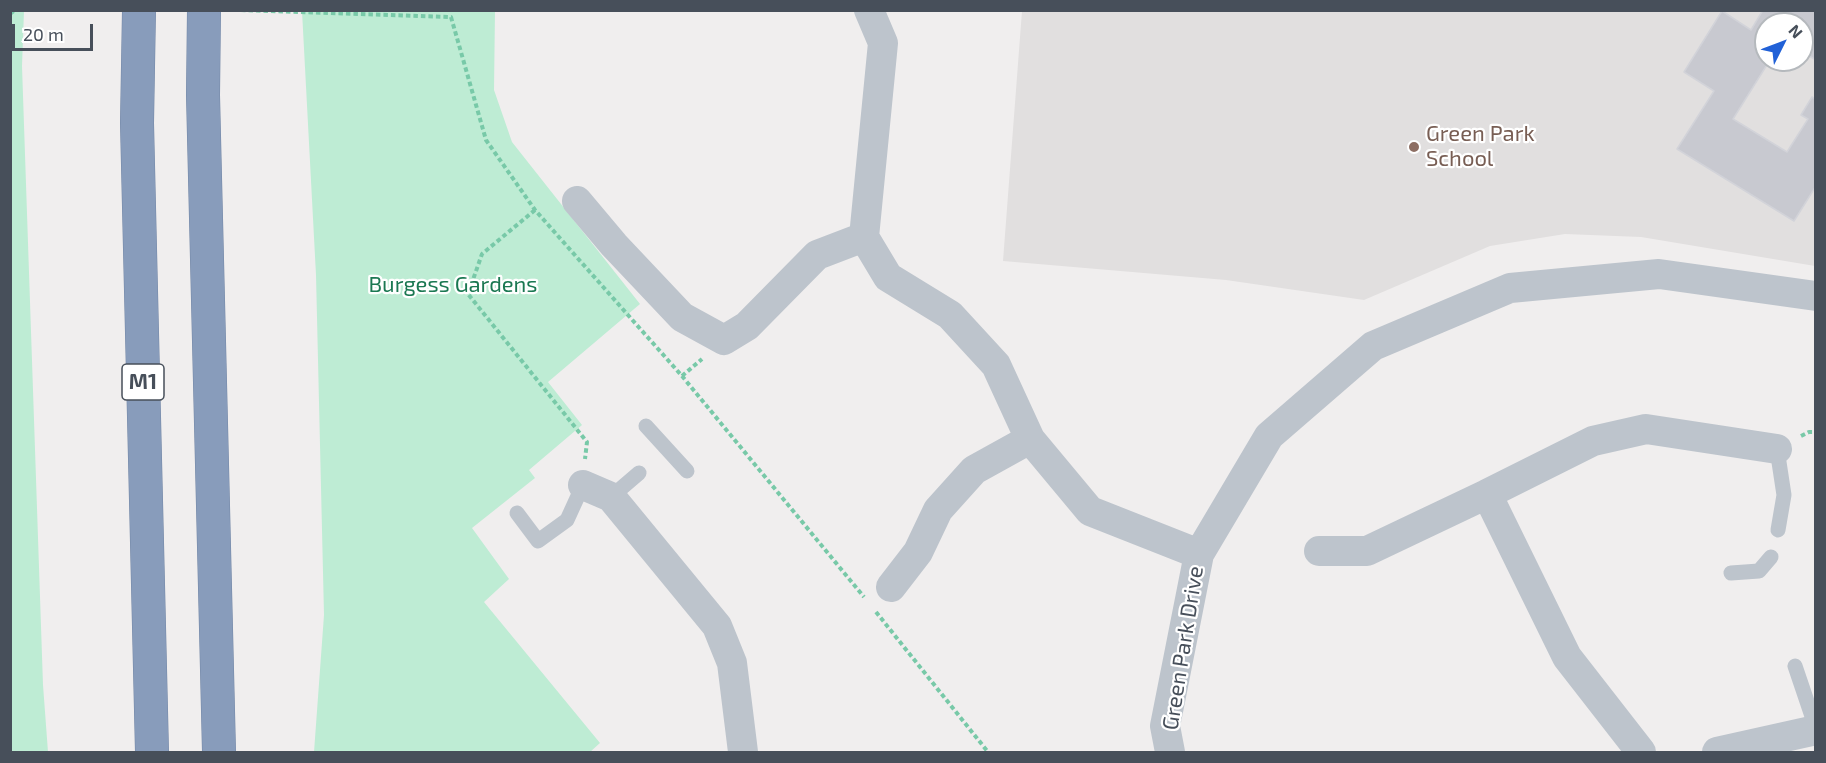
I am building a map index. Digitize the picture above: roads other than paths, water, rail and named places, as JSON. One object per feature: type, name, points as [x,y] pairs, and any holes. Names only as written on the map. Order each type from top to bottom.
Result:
[{"type":"highway","name":"M1","points":[[139,10],[137,123],[152,753]]},
{"type":"highway","points":[[204,10],[203,95],[219,753]]},
{"type":"street","points":[[869,10],[883,43],[864,237],[888,277],[950,315],[996,365],[1030,439],[1089,512],[1199,554]]},
{"type":"street","points":[[577,201],[614,245],[682,317],[724,340],[747,326],[817,255],[864,237]]},
{"type":"street","name":"Green Park Drive","points":[[1170,753],[1165,726],[1199,554],[1269,436],[1374,346],[1510,288],[1659,274],[1815,296]]},
{"type":"street","points":[[1319,550],[1367,551],[1593,441],[1646,429],[1777,449]]},
{"type":"street","points":[[878,600],[918,552],[938,510],[974,470],[1030,439]]},
{"type":"street","points":[[583,485],[611,497],[717,626],[732,663],[743,753]]},
{"type":"street","points":[[1487,494],[1567,657],[1641,753]]},
{"type":"street","points":[[1717,753],[1815,729]]},
{"type":"lane","points":[[646,426],[660,454],[687,471]]},
{"type":"lane","points":[[1777,449],[1784,495],[1778,530]]},
{"type":"lane","points":[[611,497],[639,473]]},
{"type":"lane","points":[[517,513],[538,541],[567,520],[583,485]]},
{"type":"lane","points":[[1731,573],[1759,571],[1772,557]]},
{"type":"lane","points":[[1795,666],[1815,729]]},
{"type":"place","name":"Green Park School","points":[[1414,147]]},
{"type":"park label","name":"Burgess Gardens","points":[[453,285]]}]
